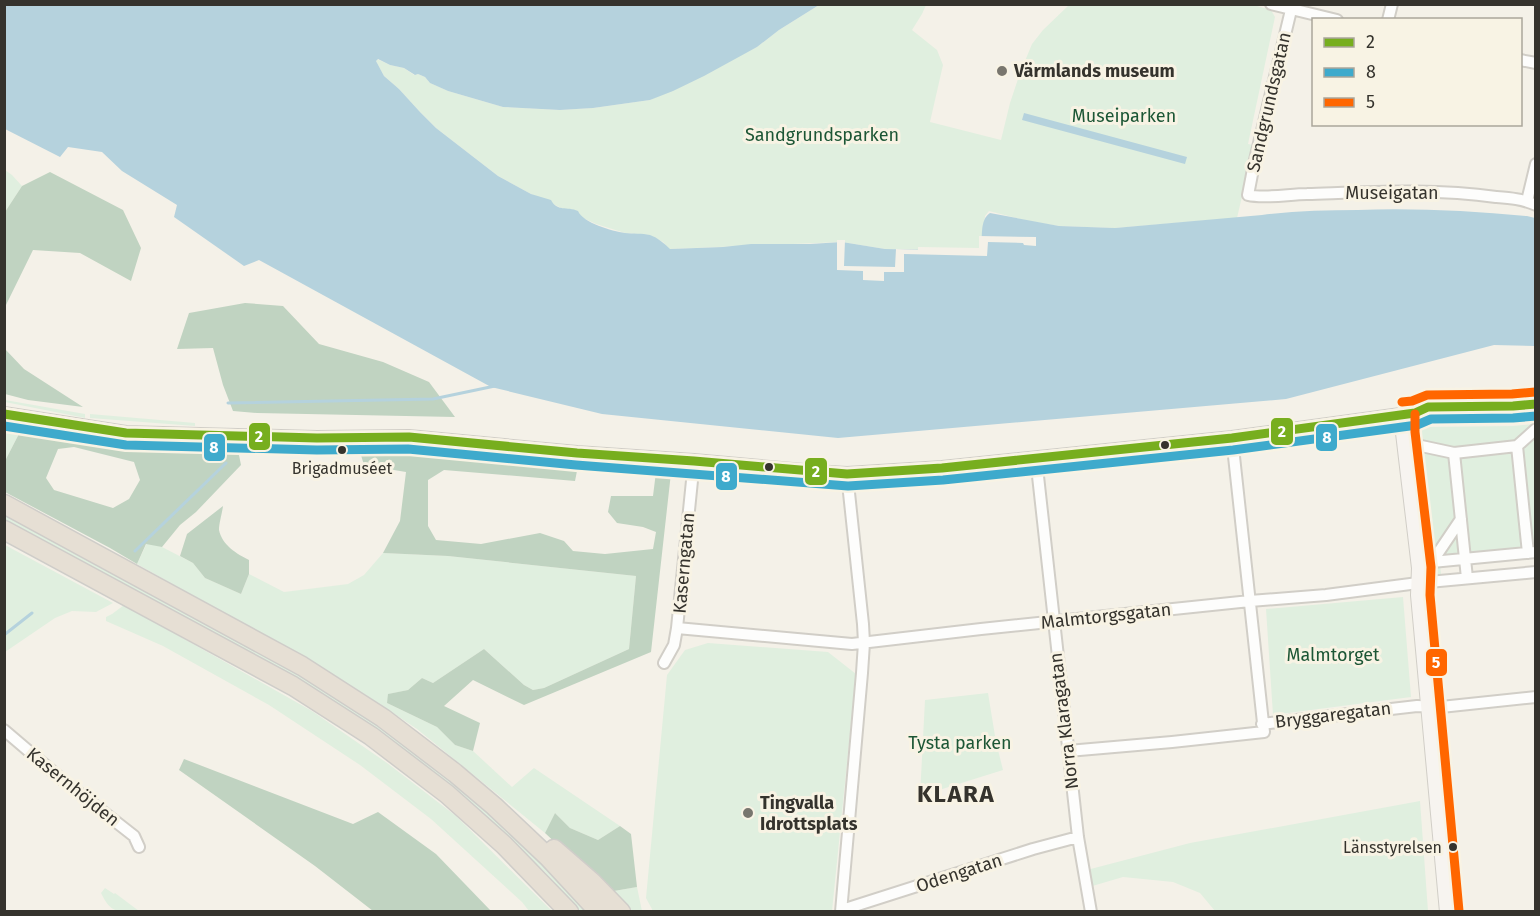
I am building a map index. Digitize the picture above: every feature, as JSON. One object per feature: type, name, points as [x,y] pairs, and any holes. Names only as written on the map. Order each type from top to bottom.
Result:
[{"type":"highway","points":[[4,504],[303,666],[382,718],[455,773],[494,806],[548,857],[599,912]]},
{"type":"highway","points":[[4,530],[293,686],[371,736],[447,794],[504,845],[569,912]]},
{"type":"highway","points":[[494,806],[552,848],[592,882],[621,912]]},
{"type":"street","points":[[1272,4],[1328,18]]},
{"type":"street","name":"Sandgrundsgatan","points":[[1248,195],[1291,10]]},
{"type":"street","points":[[1531,203],[1536,164]]},
{"type":"street","name":"Museigatan","points":[[1248,195],[1264,197],[1424,192],[1475,194],[1531,203]]},
{"type":"street","points":[[4,414],[126,433],[317,438],[409,436],[577,453],[694,460],[847,474],[942,468],[1232,438],[1409,414],[1428,407],[1536,404]]},
{"type":"street","points":[[1409,414],[1438,417],[1536,414]]},
{"type":"street","points":[[1409,414],[1403,433],[1419,568],[1418,595],[1447,912]]},
{"type":"street","points":[[1412,444],[1454,453],[1517,446],[1536,429]]},
{"type":"street","points":[[1232,438],[1262,724]]},
{"type":"street","points":[[1432,562],[1532,553],[1517,446]]},
{"type":"street","points":[[1454,453],[1467,578]]},
{"type":"street","name":"Norra Klaragatan","points":[[1036,458],[1078,837],[1091,912]]},
{"type":"street","name":"Kaserngatan","points":[[664,663],[674,645],[677,628],[694,460]]},
{"type":"street","points":[[841,911],[864,643],[847,474]]},
{"type":"street","points":[[1418,583],[1461,519]]},
{"type":"street","name":"Malmtorgsgatan","points":[[677,628],[852,644],[1053,621],[1536,572]]},
{"type":"street","name":"Bryggaregatan","points":[[1068,751],[1264,732],[1262,724],[1289,720],[1417,706],[1441,707],[1536,697]]},
{"type":"street","name":"Kasernhöjden","points":[[4,730],[134,836],[139,847]]},
{"type":"street","name":"Odengatan","points":[[841,911],[1033,849],[1078,837]]},
{"type":"green space","name":"Sandgrundsparken","points":[[1250,4],[1271,10],[1275,17],[1248,144],[1254,145],[1237,218],[1115,228],[1059,226],[989,211],[985,216],[981,251],[885,249],[842,242],[669,249],[663,242],[649,235],[625,233],[596,224],[498,176],[436,128],[384,76],[376,61],[377,59],[404,68],[448,91],[503,107],[560,110],[593,108],[650,100],[757,47],[819,5],[926,5],[912,30],[937,50],[943,65],[930,122],[1001,140],[1010,103],[1032,44],[1069,5]]},
{"type":"green space","points":[[5,170],[22,186],[5,212]]},
{"type":"green space","points":[[50,172],[123,210],[141,248],[131,281],[80,253],[33,250],[5,307],[5,212],[22,186]]},
{"type":"green space","points":[[245,303],[283,306],[319,344],[383,362],[429,382],[455,417],[233,411],[213,348],[177,349],[189,313]]},
{"type":"green space","points":[[5,349],[24,369],[83,407],[28,400],[5,394]]},
{"type":"green space","points":[[5,400],[85,414],[85,418],[5,402]]},
{"type":"green space","points":[[90,414],[195,423],[195,426],[90,418]]},
{"type":"green space","points":[[4,424],[22,428],[5,461]]},
{"type":"green space","points":[[1535,424],[1535,556],[1440,565],[1441,574],[1426,574],[1423,567],[1412,450],[1418,433],[1428,427]]},
{"type":"green space","points":[[22,428],[127,444],[238,450],[241,465],[196,512],[180,525],[162,547],[146,544],[137,564],[5,492],[5,461]],"holes":[[[74,447],[134,462],[140,480],[129,499],[113,508],[54,490],[46,478],[58,449]]]},
{"type":"green space","points":[[360,452],[578,466],[575,481],[444,470],[428,480],[428,526],[436,540],[481,544],[540,533],[564,541],[573,551],[605,554],[653,549],[656,532],[643,527],[617,523],[608,512],[611,496],[653,496],[656,472],[671,473],[651,652],[524,705],[473,680],[444,706],[480,723],[473,751],[455,745],[437,727],[387,703],[388,694],[408,690],[422,678],[433,683],[484,649],[524,685],[533,690],[544,688],[629,649],[636,576],[448,556],[383,553],[400,521],[406,472],[364,465]]},
{"type":"green space","points":[[223,506],[219,530],[223,540],[249,560],[249,574],[241,594],[205,578],[193,563],[180,556],[187,534]]},
{"type":"green space","points":[[4,511],[315,680],[456,782],[552,868],[591,911],[580,911],[545,872],[450,787],[293,676],[5,520]]},
{"type":"green space","points":[[147,543],[162,547],[193,563],[205,578],[241,594],[249,574],[284,592],[348,584],[364,575],[383,553],[448,556],[636,576],[629,649],[544,688],[533,690],[524,685],[484,649],[433,683],[422,678],[408,690],[389,694],[387,703],[437,727],[455,745],[473,751],[512,787],[534,768],[620,826],[598,840],[570,828],[555,813],[545,833],[417,729],[369,697],[137,564]]},
{"type":"green space","points":[[5,545],[113,603],[96,612],[72,611],[55,618],[5,652]]},
{"type":"green space","name":"Malmtorget","points":[[1403,597],[1411,697],[1273,715],[1266,609]]},
{"type":"green space","points":[[124,605],[312,711],[387,763],[456,816],[552,911],[529,911],[431,819],[360,765],[269,705],[163,646],[106,621],[106,617]]},
{"type":"green space","name":"Tingvalla Idrottsplats","points":[[708,643],[828,652],[856,674],[832,911],[653,911],[646,898],[667,675],[685,650]]},
{"type":"green space","name":"Tysta parken","points":[[988,693],[1003,770],[920,796],[925,700]]},
{"type":"green space","points":[[184,759],[353,824],[378,812],[436,854],[491,911],[373,911],[315,866],[179,770]]},
{"type":"green space","points":[[1420,801],[1428,911],[1215,911],[1200,893],[1173,882],[1123,877],[1089,887],[1083,871],[1190,843]]},
{"type":"green space","points":[[555,813],[570,828],[598,840],[620,826],[631,834],[637,887],[608,892],[545,833]]},
{"type":"green space","points":[[637,887],[642,911],[626,911],[608,892]]},
{"type":"green space","points":[[105,888],[139,911],[120,911],[112,908],[101,893]]},
{"type":"water","points":[[4,5],[819,5],[757,47],[673,91],[650,100],[593,108],[560,110],[503,107],[448,91],[404,68],[378,59],[376,61],[384,76],[436,128],[498,176],[531,194],[551,200],[556,206],[578,211],[598,226],[625,233],[650,235],[670,249],[842,242],[885,249],[981,251],[984,220],[990,213],[1059,226],[1115,228],[1286,213],[1379,209],[1464,211],[1527,216],[1535,218],[1535,346],[1494,345],[1286,399],[838,438],[602,414],[491,387],[259,260],[244,266],[174,217],[177,205],[122,171],[102,152],[68,147],[60,157],[5,129]]},
{"type":"water","points":[[1024,113],[1187,157],[1185,164],[1022,120]]},
{"type":"pier","points":[[979,236],[1036,237],[1036,246],[1023,243],[988,242],[987,256],[904,254],[904,272],[884,272],[884,281],[863,280],[863,271],[837,270],[837,240],[845,240],[844,266],[895,267],[896,249],[979,248]]},
{"type":"waterway","points":[[228,403],[433,399],[495,386]]},
{"type":"waterway","points":[[135,551],[226,463]]},
{"type":"waterway","points":[[4,635],[32,613]]},
{"type":"transit line","name":"5","points":[[1402,402],[1427,395],[1535,392]]},
{"type":"transit line","name":"2","points":[[4,414],[126,433],[317,438],[409,437],[577,453],[847,474],[942,468],[1232,438],[1415,413],[1428,407],[1536,404]]},
{"type":"transit line","name":"5","points":[[1415,414],[1415,432],[1431,567],[1430,595],[1459,911]]},
{"type":"transit line","name":"8","points":[[4,426],[126,445],[317,450],[408,449],[576,465],[848,486],[943,480],[1233,450],[1417,425],[1431,419],[1536,416]]},
{"type":"place","name":"Värmlands museum","points":[[1002,71]]},
{"type":"place","name":"Brigadmuséet","points":[[342,450]]},
{"type":"place","name":"Tingvalla Idrottsplats","points":[[748,813]]},
{"type":"place","name":"Länsstyrelsen","points":[[1453,847]]},
{"type":"district","name":"KLARA","points":[[956,794]]},
{"type":"park label","name":"Museiparken","points":[[1124,116]]}]
